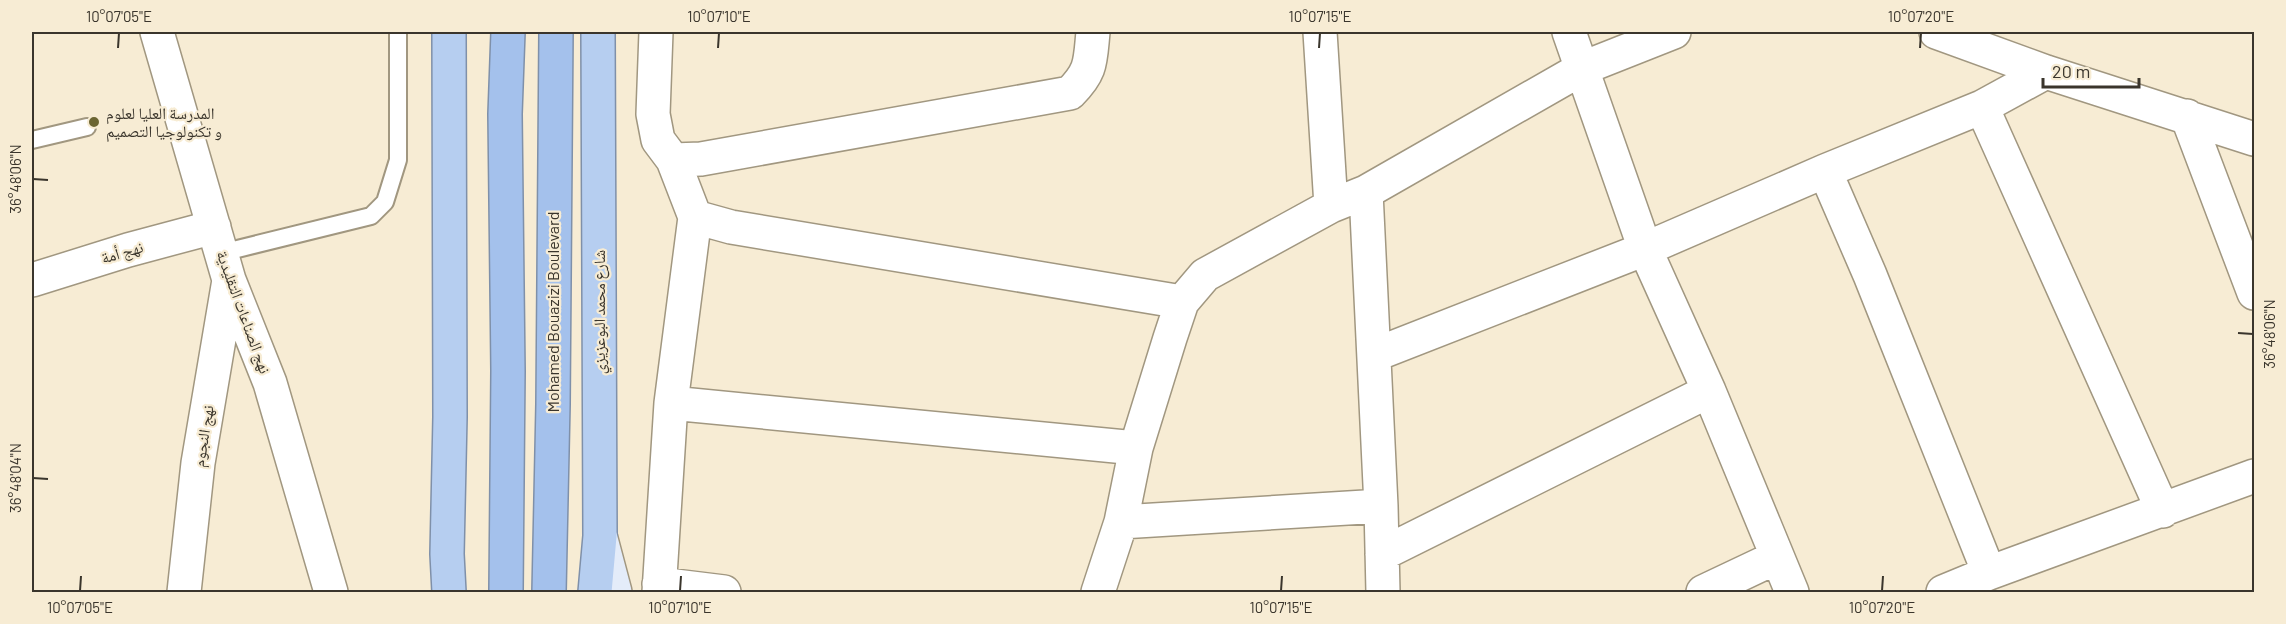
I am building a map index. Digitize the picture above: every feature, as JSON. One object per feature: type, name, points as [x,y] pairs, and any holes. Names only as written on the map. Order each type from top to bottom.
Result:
[{"type":"highway","points":[[449,32],[450,417],[447,554],[449,592]]},
{"type":"highway","points":[[505,591],[508,360],[505,114],[508,32]]},
{"type":"highway","name":"Mohamed Bouazizi Boulevard","points":[[549,592],[556,32]]},
{"type":"highway","name":"شارع محمد البوعزيزي","points":[[595,592],[600,536],[598,32]]},
{"type":"main road","points":[[600,536],[615,592]]},
{"type":"street","name":"نهج الصناعات التقليدية","points":[[157,32],[221,254],[270,383],[331,592]]},
{"type":"street","points":[[656,32],[653,114],[658,140],[673,160],[695,217],[671,403],[659,588],[724,592]]},
{"type":"street","points":[[673,160],[701,159],[1070,93],[1083,80],[1089,68],[1093,32]]},
{"type":"street","points":[[1320,32],[1331,206]]},
{"type":"street","points":[[1569,32],[1645,249],[1709,391],[1792,592]]},
{"type":"street","points":[[1098,592],[1121,522],[1136,448],[1182,302],[1205,275],[1331,206],[1366,192],[1583,68],[1674,32]]},
{"type":"street","points":[[1936,32],[2046,72],[2254,139]]},
{"type":"street","points":[[1374,355],[1645,249],[1825,171],[1982,107],[2046,72]]},
{"type":"street","points":[[1982,107],[2163,511]]},
{"type":"street","points":[[2187,116],[2254,293]]},
{"type":"street","points":[[1825,171],[1870,275],[1989,573]]},
{"type":"street","points":[[1366,192],[1383,592]]},
{"type":"street","points":[[695,217],[731,227],[1182,302]]},
{"type":"street","name":"نهج أمة","points":[[32,280],[128,250],[221,254]]},
{"type":"street","name":"نهج النجوم","points":[[184,592],[221,254]]},
{"type":"street","points":[[1382,554],[1709,391]]},
{"type":"street","points":[[671,403],[1136,448]]},
{"type":"street","points":[[1943,592],[2254,476]]},
{"type":"street","points":[[1121,522],[1381,506]]},
{"type":"street","points":[[1703,592],[1777,557]]},
{"type":"lane","points":[[221,254],[371,216],[385,202],[398,160],[398,32]]},
{"type":"lane","points":[[32,140],[87,127]]},
{"type":"place","name":"المدرسة العليا لعلوم و تكنولوجيا التصميم","points":[[94,122]]}]
